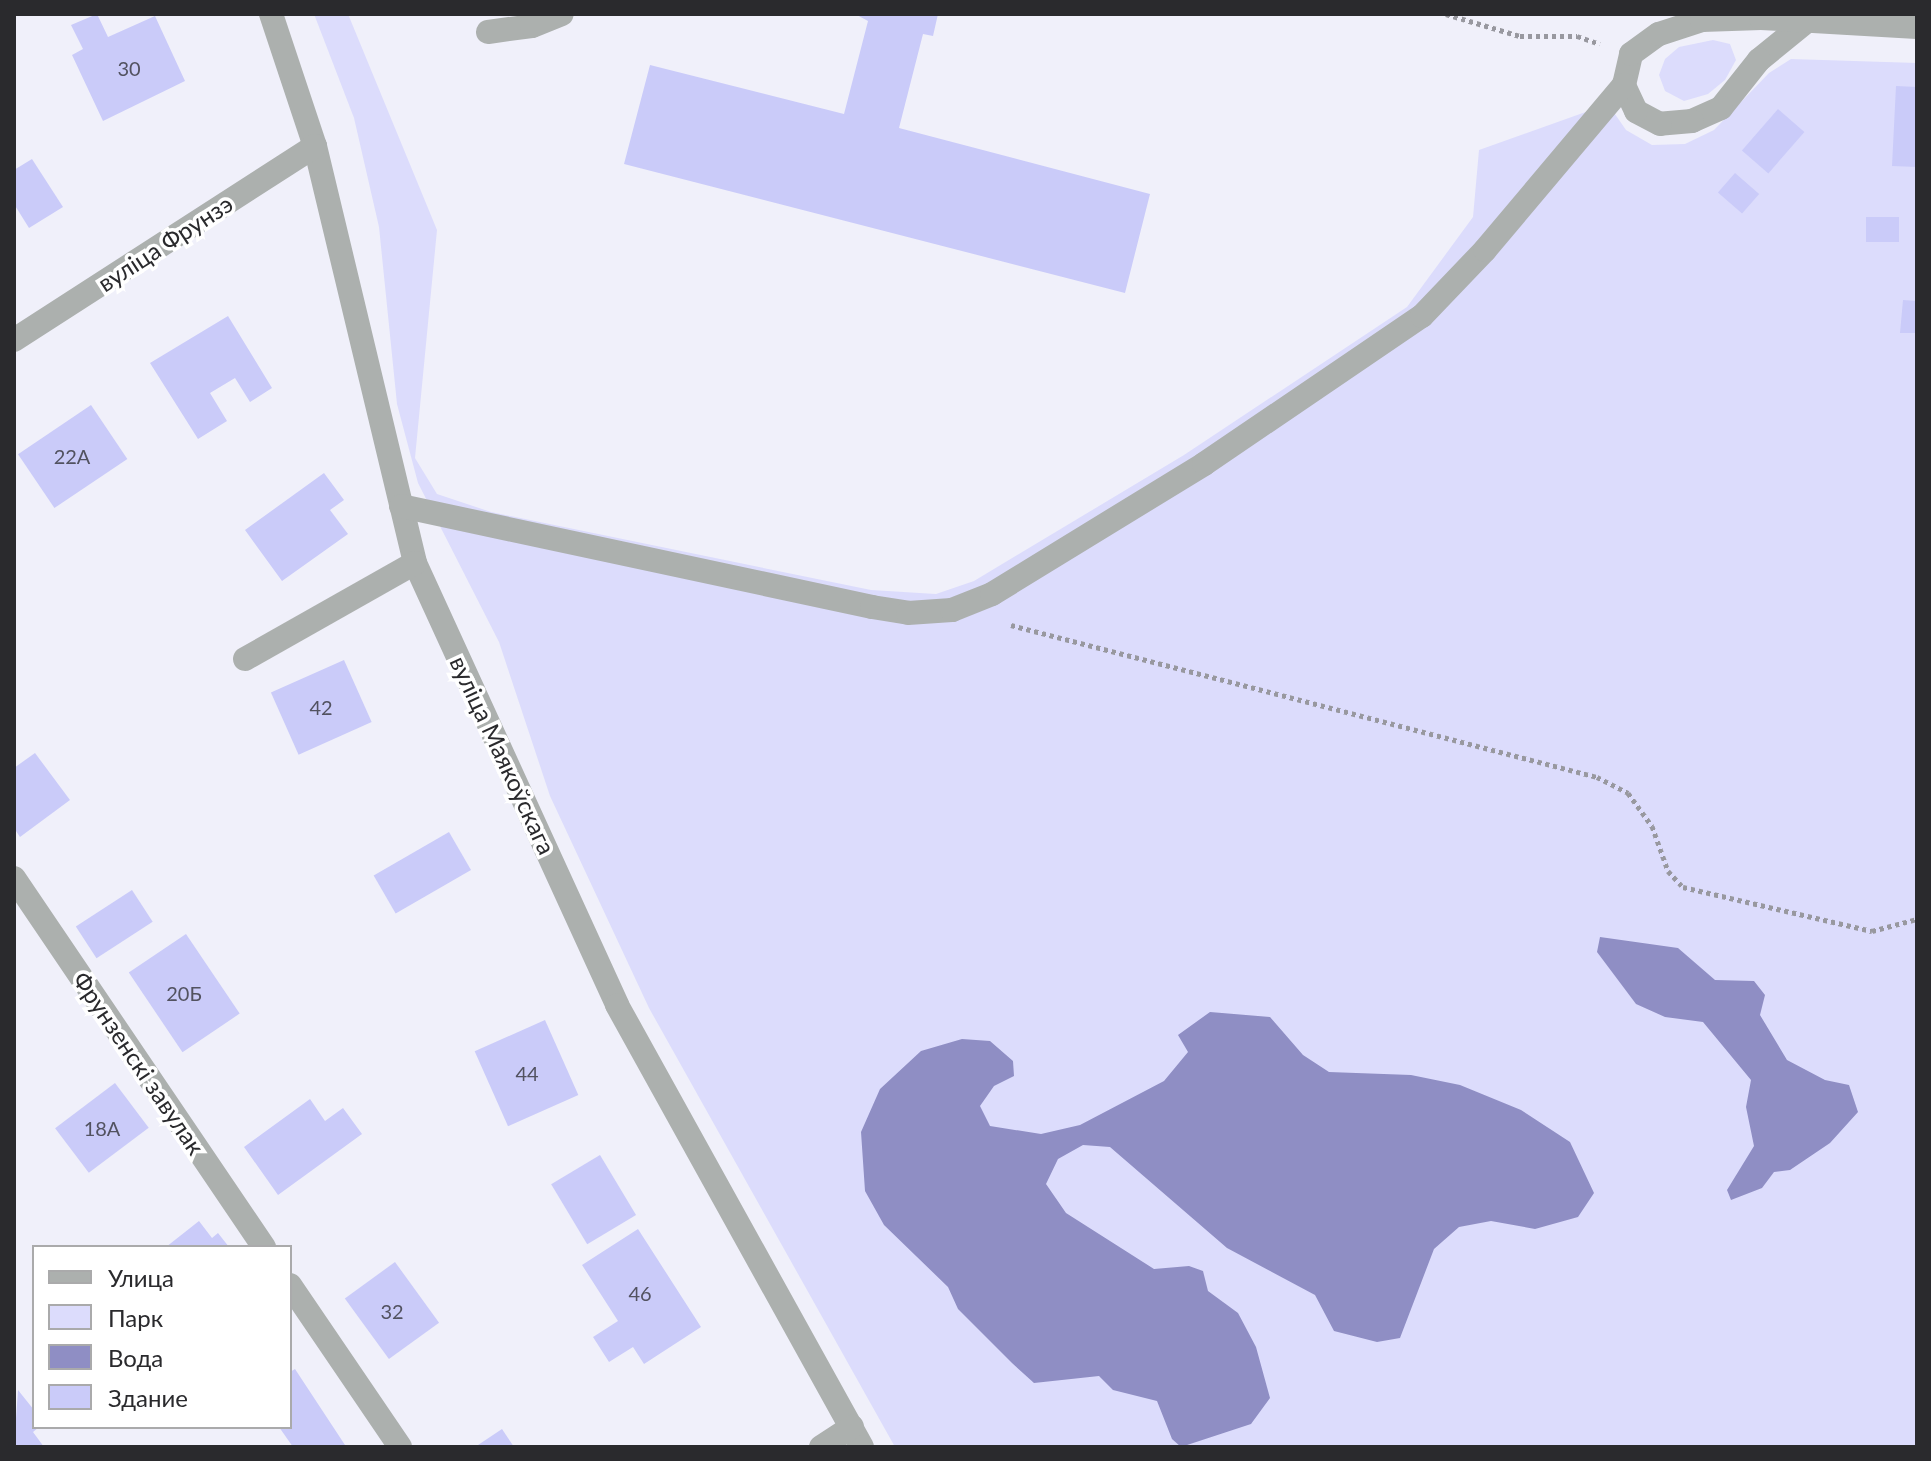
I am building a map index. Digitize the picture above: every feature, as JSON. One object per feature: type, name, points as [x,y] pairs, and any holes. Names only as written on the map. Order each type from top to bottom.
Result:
[{"type":"street","name":"вуліца Маякоўскага","points":[[271,14],[315,146],[415,563],[617,1005],[857,1437]]},
{"type":"street","points":[[488,32],[532,26],[562,14]]},
{"type":"street","points":[[401,506],[872,607],[908,613],[952,610],[992,594],[1204,464],[1422,316],[1485,250],[1624,85],[1631,54],[1659,34],[1702,20],[1807,21],[1917,27]]},
{"type":"street","points":[[1624,85],[1636,111],[1660,124],[1692,121],[1721,108],[1759,60],[1807,21]]},
{"type":"street","name":"вуліца Фрунзэ","points":[[14,340],[315,146]]},
{"type":"street","points":[[245,659],[415,563]]},
{"type":"street","name":"Фрунзенскі завулак","points":[[14,878],[263,1245]]},
{"type":"street","points":[[292,1288],[400,1447]]},
{"type":"street","points":[[821,1447],[857,1437]]},
{"type":"path","points":[[1446,14],[1520,36],[1577,36],[1631,54]]},
{"type":"path","points":[[952,610],[1597,777],[1628,793],[1652,826],[1668,871],[1683,887],[1872,931],[1917,919]]},
{"type":"green space","points":[[314,14],[348,14],[437,230],[415,458],[437,494],[491,512],[871,590],[936,594],[974,581],[1184,455],[1407,307],[1473,217],[1479,150],[1608,104],[1626,130],[1652,145],[1685,144],[1714,130],[1769,73],[1791,59],[1917,63],[1917,1447],[895,1447],[649,1008],[550,796],[499,642],[418,483],[397,404],[379,227],[354,118]]},
{"type":"green space","points":[[1713,40],[1730,44],[1736,60],[1725,80],[1708,94],[1684,101],[1665,91],[1659,75],[1665,59],[1679,47]]},
{"type":"water","points":[[1600,937],[1678,948],[1715,980],[1754,981],[1765,995],[1760,1015],[1787,1060],[1825,1080],[1849,1085],[1858,1112],[1830,1143],[1790,1170],[1774,1172],[1762,1188],[1731,1200],[1727,1190],[1754,1146],[1746,1107],[1751,1080],[1703,1022],[1665,1017],[1636,1004],[1597,952]]},
{"type":"water","points":[[1210,1012],[1270,1017],[1303,1055],[1329,1072],[1411,1075],[1460,1085],[1521,1110],[1570,1142],[1594,1193],[1578,1217],[1535,1229],[1491,1221],[1459,1227],[1434,1249],[1400,1338],[1377,1342],[1334,1331],[1315,1295],[1227,1248],[1110,1147],[1083,1145],[1058,1159],[1046,1184],[1066,1213],[1154,1269],[1189,1266],[1203,1271],[1208,1291],[1238,1313],[1256,1347],[1270,1398],[1251,1424],[1181,1447],[1172,1439],[1157,1401],[1113,1390],[1099,1376],[1034,1383],[1012,1363],[958,1309],[948,1287],[884,1225],[865,1191],[861,1132],[880,1089],[921,1051],[962,1039],[990,1041],[1013,1061],[1014,1076],[994,1086],[980,1106],[990,1126],[1041,1134],[1080,1125],[1164,1081],[1188,1052],[1178,1035]]},
{"type":"building","points":[[97,14],[108,37],[155,16],[185,81],[103,121],[72,55],[83,49],[71,25]]},
{"type":"building","points":[[855,14],[938,14],[933,36],[923,34],[899,128],[1150,194],[1125,293],[624,164],[650,65],[844,114],[868,21]]},
{"type":"building","points":[[1896,86],[1917,87],[1917,167],[1892,166]]},
{"type":"building","points":[[1778,109],[1804,132],[1768,173],[1742,151]]},
{"type":"building","points":[[32,159],[63,207],[29,228],[14,204],[14,170]]},
{"type":"building","points":[[1735,173],[1759,194],[1742,214],[1718,193]]},
{"type":"building","points":[[1866,217],[1899,217],[1899,242],[1866,242]]},
{"type":"building","points":[[1903,300],[1917,301],[1917,333],[1900,333]]},
{"type":"building","points":[[228,316],[272,388],[250,402],[235,378],[210,393],[227,421],[198,439],[150,363]]},
{"type":"building","points":[[91,405],[127,459],[54,508],[18,454]]},
{"type":"building","points":[[324,473],[344,500],[330,510],[348,534],[282,581],[245,530]]},
{"type":"building","points":[[344,660],[372,722],[299,755],[271,693]]},
{"type":"building","points":[[35,753],[70,800],[20,837],[14,828],[14,768]]},
{"type":"building","points":[[449,832],[471,870],[396,914],[374,876]]},
{"type":"building","points":[[132,890],[153,922],[97,958],[76,926]]},
{"type":"building","points":[[186,934],[240,1014],[182,1052],[129,973]]},
{"type":"building","points":[[545,1020],[578,1095],[508,1126],[475,1051]]},
{"type":"building","points":[[115,1083],[149,1128],[89,1173],[55,1128]]},
{"type":"building","points":[[310,1099],[325,1121],[343,1108],[362,1134],[278,1195],[244,1147]]},
{"type":"building","points":[[600,1155],[636,1215],[587,1244],[551,1184]]},
{"type":"building","points":[[199,1221],[212,1238],[218,1233],[227,1245],[169,1245]]},
{"type":"building","points":[[638,1229],[701,1327],[644,1364],[633,1347],[609,1362],[593,1337],[618,1321],[582,1265]]},
{"type":"building","points":[[395,1262],[439,1323],[389,1359],[345,1298]]},
{"type":"building","points":[[295,1369],[345,1445],[293,1447],[280,1429],[292,1429],[292,1371]]},
{"type":"building","points":[[18,1390],[32,1408],[32,1429],[37,1429],[33,1432],[44,1447],[14,1447]]},
{"type":"building","points":[[502,1429],[514,1447],[475,1447]]}]
